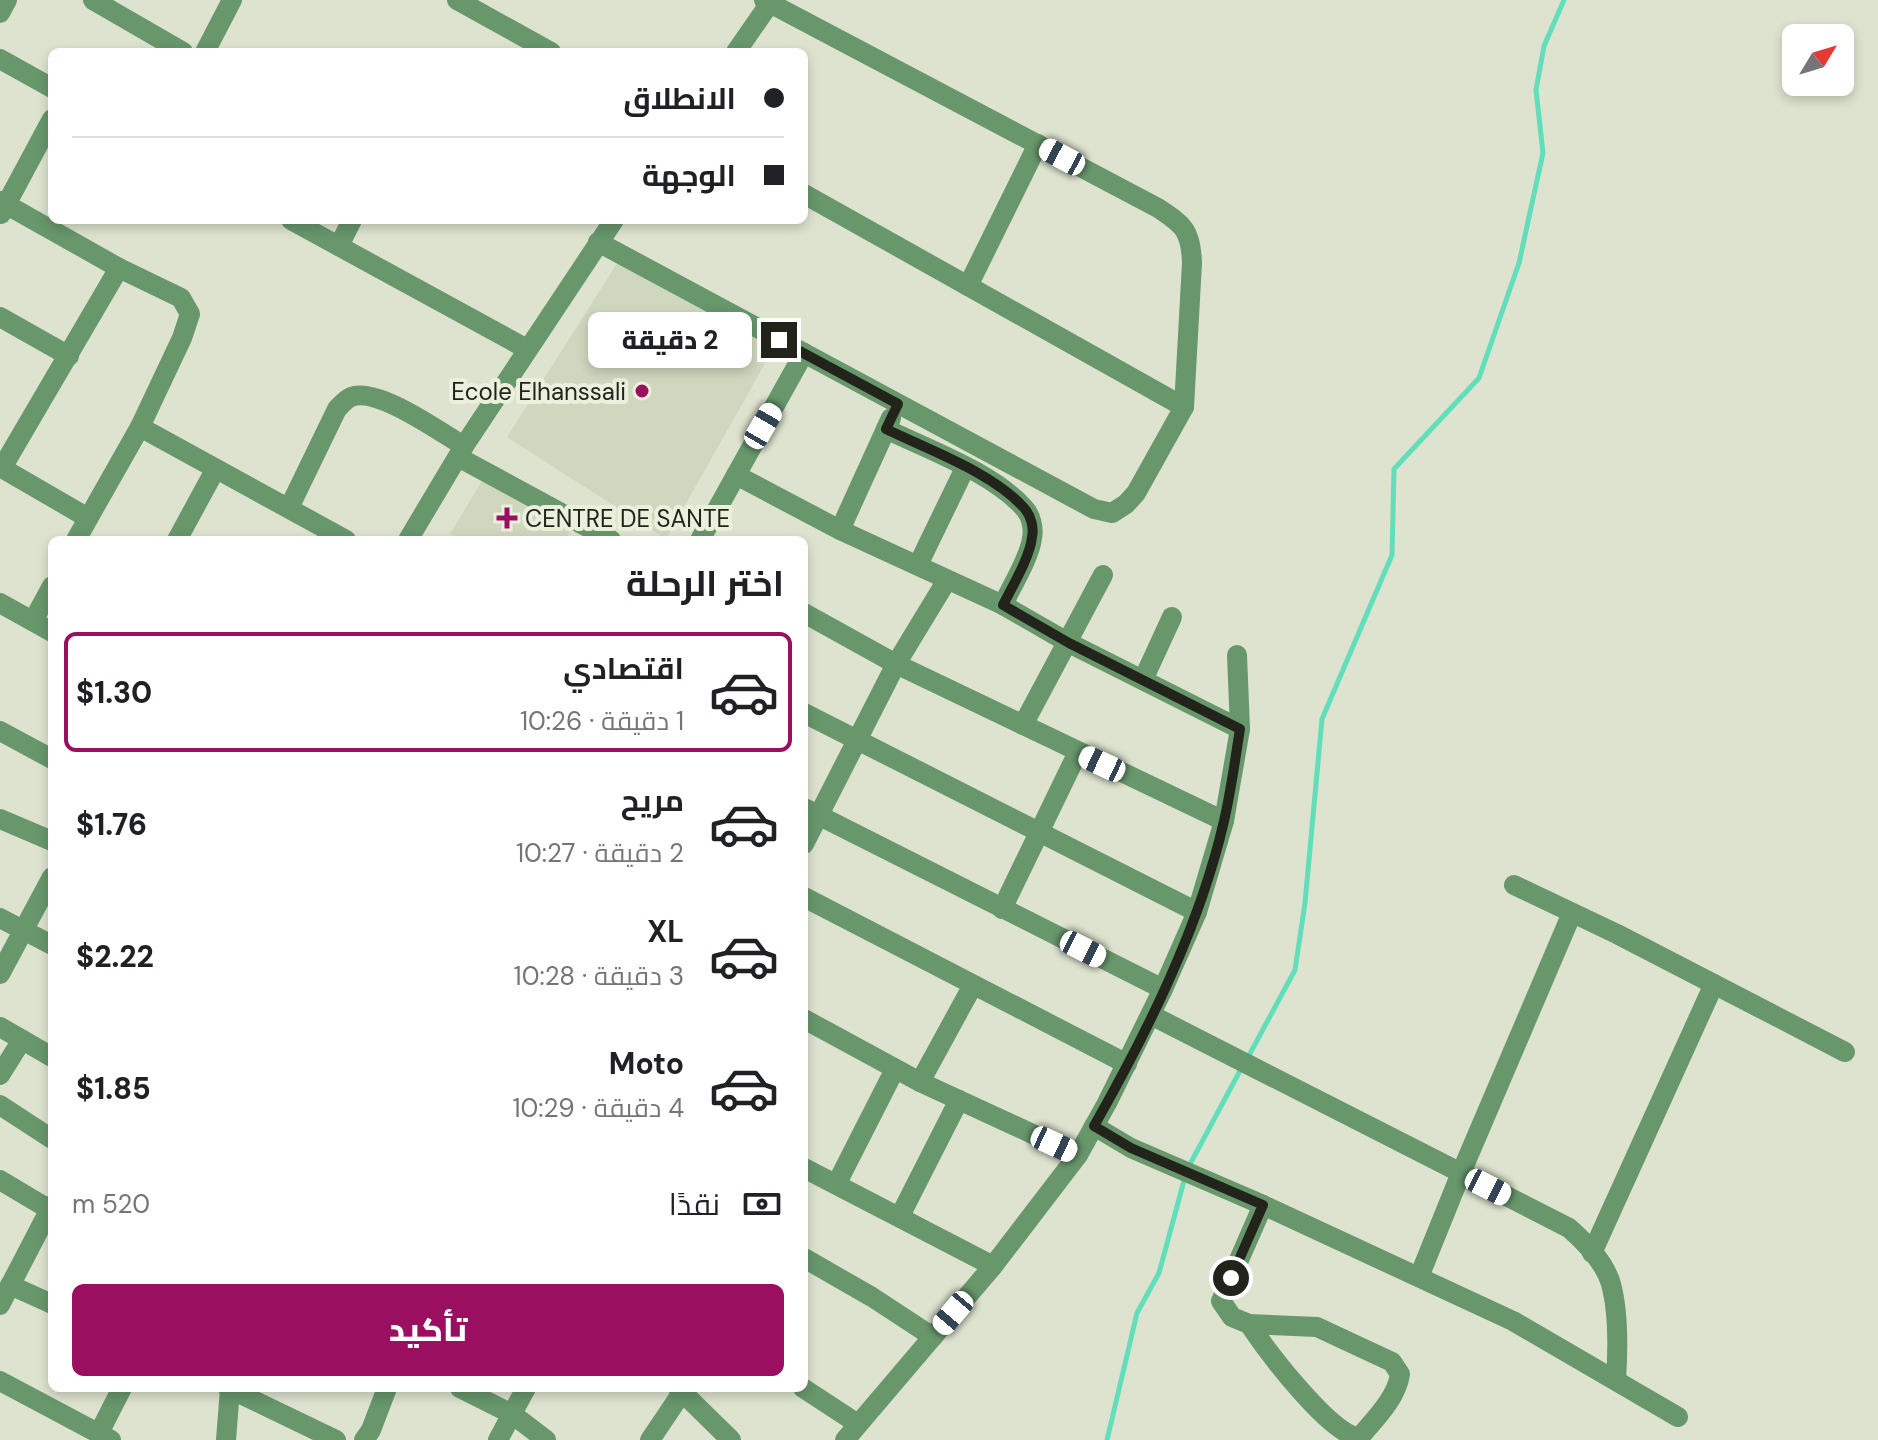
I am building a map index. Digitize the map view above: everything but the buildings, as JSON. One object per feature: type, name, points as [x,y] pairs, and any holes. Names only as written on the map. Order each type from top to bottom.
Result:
[{"type":"street","points":[[0,13],[7,0]]},
{"type":"street","points":[[93,0],[125,8],[178,48]]},
{"type":"street","points":[[207,48],[232,0]]},
{"type":"street","points":[[457,0],[544,48]]},
{"type":"street","points":[[598,242],[1094,509],[1112,513],[1120,510],[1136,493],[1184,407],[1192,263],[1191,244],[1182,224],[1158,208],[769,1],[739,48]]},
{"type":"street","points":[[0,59],[48,86]]},
{"type":"street","points":[[48,126],[2,207],[181,298],[190,314],[140,427],[78,536]]},
{"type":"street","points":[[968,286],[1038,144]]},
{"type":"street","points":[[808,196],[1184,407]]},
{"type":"street","points":[[298,224],[527,349]]},
{"type":"street","points":[[339,246],[350,224]]},
{"type":"street","points":[[410,536],[461,451],[611,224]]},
{"type":"street","points":[[88,518],[1,468],[119,268]]},
{"type":"street","points":[[0,317],[69,356]]},
{"type":"street","points":[[702,536],[804,353]]},
{"type":"street","points":[[289,508],[337,409],[350,398],[367,396],[392,404],[461,451],[604,536]]},
{"type":"street","points":[[840,530],[898,404]]},
{"type":"street","points":[[140,427],[339,536]]},
{"type":"street","points":[[886,429],[1005,490],[1027,510],[1032,524],[1032,540],[1003,605]]},
{"type":"street","points":[[918,565],[965,468]]},
{"type":"street","points":[[179,536],[215,470]]},
{"type":"street","points":[[736,475],[840,530],[1003,605],[1069,643],[1240,729]]},
{"type":"street","points":[[1023,725],[1103,575]]},
{"type":"street","points":[[947,580],[896,664],[859,740],[811,812],[1163,989]]},
{"type":"street","points":[[33,621],[48,593]]},
{"type":"street","points":[[0,603],[48,630]]},
{"type":"street","points":[[808,615],[896,664],[1224,821]]},
{"type":"street","points":[[1143,680],[1172,617]]},
{"type":"street","points":[[807,1392],[852,1432],[993,1266],[1078,1155],[1151,1015],[1197,912],[1224,821],[1240,729],[1237,655]]},
{"type":"street","points":[[808,715],[1197,912]]},
{"type":"street","points":[[3,739],[48,757]]},
{"type":"street","points":[[1002,909],[1078,752]]},
{"type":"street","points":[[0,819],[48,839]]},
{"type":"street","points":[[0,974],[48,884]]},
{"type":"street","points":[[1514,885],[1845,1052]]},
{"type":"street","points":[[808,899],[1127,1064]]},
{"type":"street","points":[[1419,1277],[1572,913]]},
{"type":"street","points":[[0,918],[48,943]]},
{"type":"street","points":[[1592,1253],[1714,984]]},
{"type":"street","points":[[920,1082],[973,985]]},
{"type":"street","points":[[1151,1015],[1569,1228],[1587,1244],[1611,1282],[1618,1351],[1616,1380]]},
{"type":"street","points":[[0,1027],[48,1052]]},
{"type":"street","points":[[808,1027],[1078,1155]]},
{"type":"street","points":[[0,1075],[22,1040]]},
{"type":"street","points":[[837,1183],[895,1069]]},
{"type":"street","points":[[900,1216],[959,1100]]},
{"type":"street","points":[[0,1105],[48,1136]]},
{"type":"street","points":[[1094,1126],[1131,1148],[1263,1205],[1513,1321],[1678,1417]]},
{"type":"street","points":[[808,1170],[993,1266]]},
{"type":"street","points":[[0,1180],[48,1206]]},
{"type":"street","points":[[1249,1324],[1264,1347],[1328,1419],[1350,1436],[1359,1438],[1379,1415],[1399,1383],[1400,1374],[1392,1362],[1317,1327],[1249,1324],[1232,1317],[1221,1301],[1263,1205]]},
{"type":"street","points":[[48,1214],[4,1296],[48,1303]]},
{"type":"street","points":[[808,1260],[933,1337]]},
{"type":"street","points":[[0,1381],[105,1437],[121,1392]]},
{"type":"street","points":[[226,1440],[229,1392]]},
{"type":"street","points":[[237,1392],[336,1440]]},
{"type":"street","points":[[374,1437],[386,1392]]},
{"type":"street","points":[[468,1392],[512,1414],[546,1440]]},
{"type":"street","points":[[498,1440],[524,1392]]},
{"type":"street","points":[[650,1440],[680,1392]]},
{"type":"street","points":[[685,1392],[731,1440]]},
{"type":"shaded area","name":"Ecole Elhanssali","points":[[619,260],[775,346],[668,536],[661,536],[507,437]]},
{"type":"shaded area","name":"CENTRE DE SANTE","points":[[483,479],[572,528],[567,536],[450,534]]},
{"type":"waterway","points":[[1247,1059],[1295,970],[1305,903],[1322,719],[1392,555],[1394,469],[1479,378],[1519,263],[1543,153],[1536,90],[1544,46],[1564,0]]},
{"type":"waterway","points":[[1188,1168],[1242,1067]]},
{"type":"waterway","points":[[1107,1440],[1137,1313],[1159,1273],[1185,1177]]},
{"type":"place","name":"Ecole Elhanssali","points":[[642,391]]},
{"type":"place","name":"CENTRE DE SANTE","points":[[507,518]]},
{"type":"route","points":[[779,340],[898,404],[886,429],[969,469],[1005,490],[1027,510],[1032,524],[1032,540],[1003,605],[1069,643],[1240,729],[1224,821],[1197,912],[1163,989],[1094,1126],[1131,1148],[1263,1205],[1231,1278]]}]
